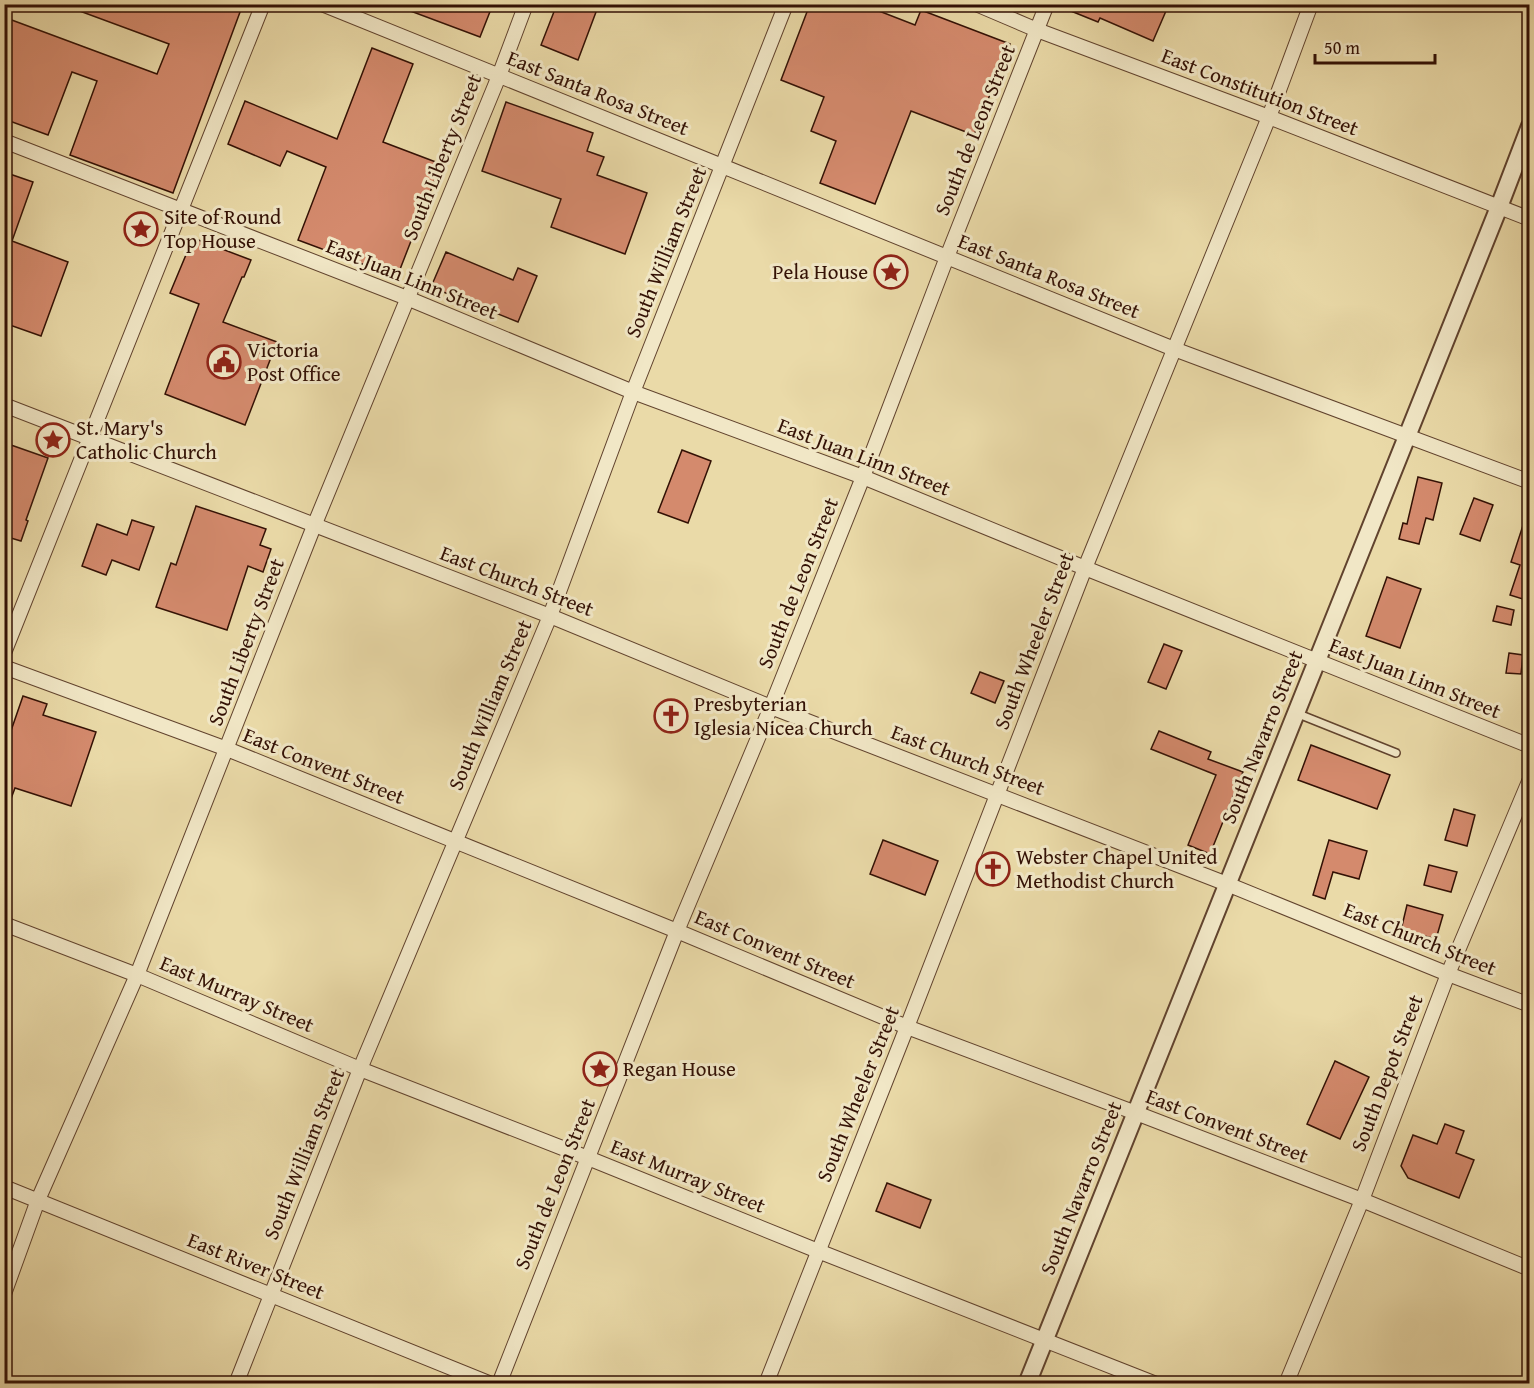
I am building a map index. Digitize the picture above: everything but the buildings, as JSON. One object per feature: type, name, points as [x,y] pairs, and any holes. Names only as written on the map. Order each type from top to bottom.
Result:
[{"type":"street","points":[[4,652],[262,4]]},
{"type":"street","name":"East Santa Rosa Street","points":[[322,4],[1174,349],[1530,482]]},
{"type":"street","name":"South Liberty Street","points":[[4,1294],[38,1200],[137,975],[314,526],[526,4]]},
{"type":"street","name":"South William Street","points":[[236,1383],[360,1069],[550,616],[633,392],[786,4]]},
{"type":"street","name":"East Constitution Street","points":[[976,4],[1037,30],[1269,117],[1530,219]]},
{"type":"street","name":"South de Leon Street","points":[[499,1383],[677,931],[771,707],[863,477],[1047,4]]},
{"type":"street","name":"South Wheeler Street","points":[[766,1383],[1085,568],[1269,117],[1311,4]]},
{"type":"street","name":"South Navarro Street","points":[[1027,1383],[1530,126]]},
{"type":"street","name":"East Juan Linn Street","points":[[4,141],[407,298],[633,392],[863,477],[1530,746]]},
{"type":"street","name":"East Church Street","points":[[4,405],[550,616],[771,707],[1227,884],[1530,1005]]},
{"type":"street","name":"East Convent Street","points":[[4,667],[227,749],[677,931],[907,1027],[1362,1200],[1530,1269]]},
{"type":"street","name":"South Depot Street","points":[[1286,1383],[1362,1200],[1448,974],[1530,779]]},
{"type":"street","name":"East Murray Street","points":[[4,924],[137,975],[360,1069],[1156,1383]]},
{"type":"street","name":"East River Street","points":[[4,1187],[491,1383]]},
{"type":"lane","points":[[1296,713],[1396,753]]},
{"type":"place","name":"Site of Round Top House","points":[[141,229]]},
{"type":"place","name":"Pela House","points":[[891,272]]},
{"type":"place","name":"Victoria Post Office","points":[[224,362]]},
{"type":"place","name":"St. Mary's Catholic Church","points":[[53,440]]},
{"type":"place","name":"Presbyterian Iglesia Nicea Church","points":[[671,716]]},
{"type":"place","name":"Webster Chapel United Methodist Church","points":[[993,869]]},
{"type":"place","name":"Regan House","points":[[600,1069]]}]
